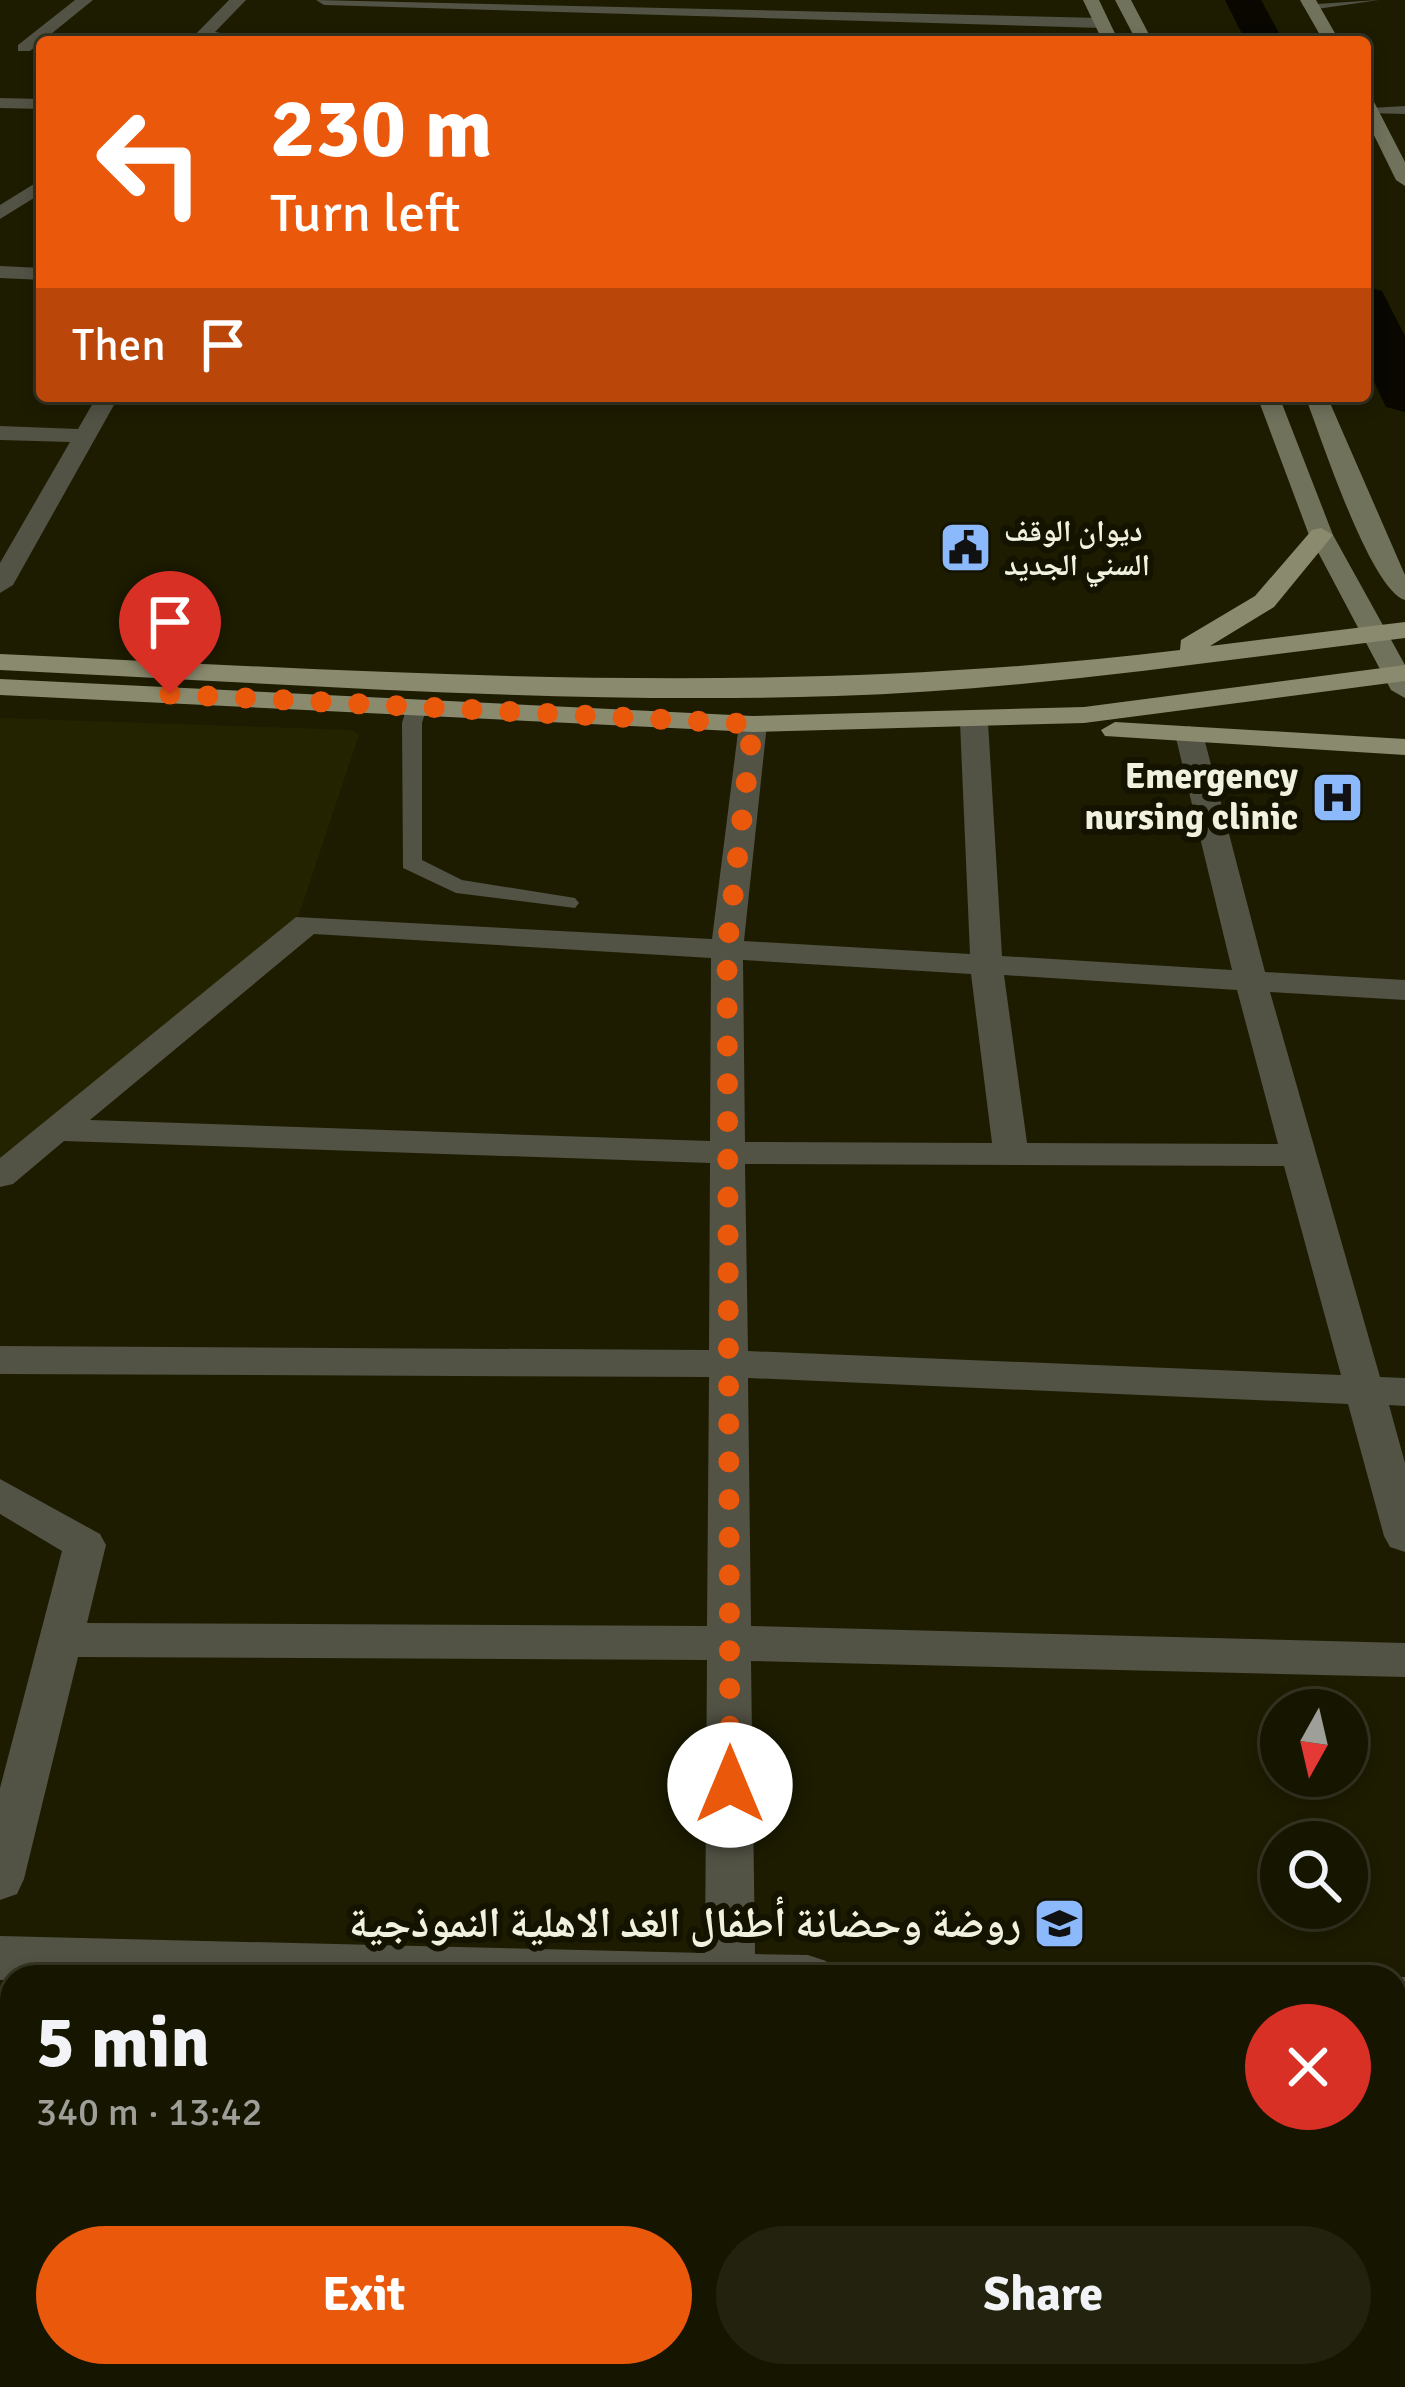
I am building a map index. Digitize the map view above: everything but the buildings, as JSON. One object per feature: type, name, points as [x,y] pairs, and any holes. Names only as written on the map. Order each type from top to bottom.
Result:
[{"type":"main road","points":[[1149,664],[1233,628],[1302,566],[1321,535]]},
{"type":"main road","points":[[0,662],[659,691],[839,688],[1149,664],[1405,630]]},
{"type":"main road","points":[[974,722],[1174,706],[1403,677]]},
{"type":"main road","points":[[0,687],[753,724],[974,722],[1405,747]]},
{"type":"street","points":[[47,36],[85,0]]},
{"type":"street","points":[[203,36],[238,0]]},
{"type":"street","points":[[323,0],[581,8],[681,6],[904,19],[1101,23]]},
{"type":"street","points":[[1091,0],[1108,36]]},
{"type":"street","points":[[1124,0],[1142,36]]},
{"type":"street","points":[[1329,36],[1309,2],[1371,0]]},
{"type":"street","points":[[571,25],[581,8]]},
{"type":"street","points":[[904,19],[909,36]]},
{"type":"street","points":[[0,47],[33,49]]},
{"type":"street","points":[[0,103],[36,104]]},
{"type":"street","points":[[1371,112],[1405,178]]},
{"type":"street","points":[[0,117],[36,118]]},
{"type":"street","points":[[0,213],[36,189]]},
{"type":"street","points":[[0,272],[36,274]]},
{"type":"street","points":[[0,585],[106,402]]},
{"type":"street","points":[[1270,402],[1321,535],[1403,677]]},
{"type":"street","points":[[1318,402],[1388,571],[1405,592]]},
{"type":"street","points":[[0,433],[86,436]]},
{"type":"street","points":[[974,722],[986,964],[1011,1156]]},
{"type":"street","points":[[730,1965],[727,948],[753,724]]},
{"type":"street","points":[[1189,734],[1299,1155],[1385,1392],[1405,1536]]},
{"type":"street","points":[[0,1176],[307,924],[1405,990]]},
{"type":"street","points":[[56,1130],[731,1153],[1299,1155]]},
{"type":"street","points":[[0,1360],[727,1364],[1385,1392]]},
{"type":"street","points":[[0,1494],[85,1545],[0,1879]]},
{"type":"street","points":[[61,1640],[730,1643],[1405,1660]]},
{"type":"street","points":[[0,1958],[284,1965]]},
{"type":"lane","points":[[1371,106],[1405,110]]},
{"type":"lane","points":[[417,706],[412,723],[411,862],[456,886],[567,903]]},
{"type":"shaded area","points":[[0,718],[352,730],[359,735],[299,915],[0,1160]]},
{"type":"waterway","points":[[1243,0],[1262,36]]},
{"type":"waterway","points":[[1371,315],[1405,396]]},
{"type":"place","name":"ديوان الوقف السني الجديد","points":[[965,548]]},
{"type":"place","name":"Emergency nursing clinic","points":[[1337,797]]},
{"type":"place","name":"روضة وحضانة أطفال الغد الاهلية النموذجية","points":[[1060,1923]]},
{"type":"route","points":[[170,694],[753,724],[727,948],[730,1785]]}]
